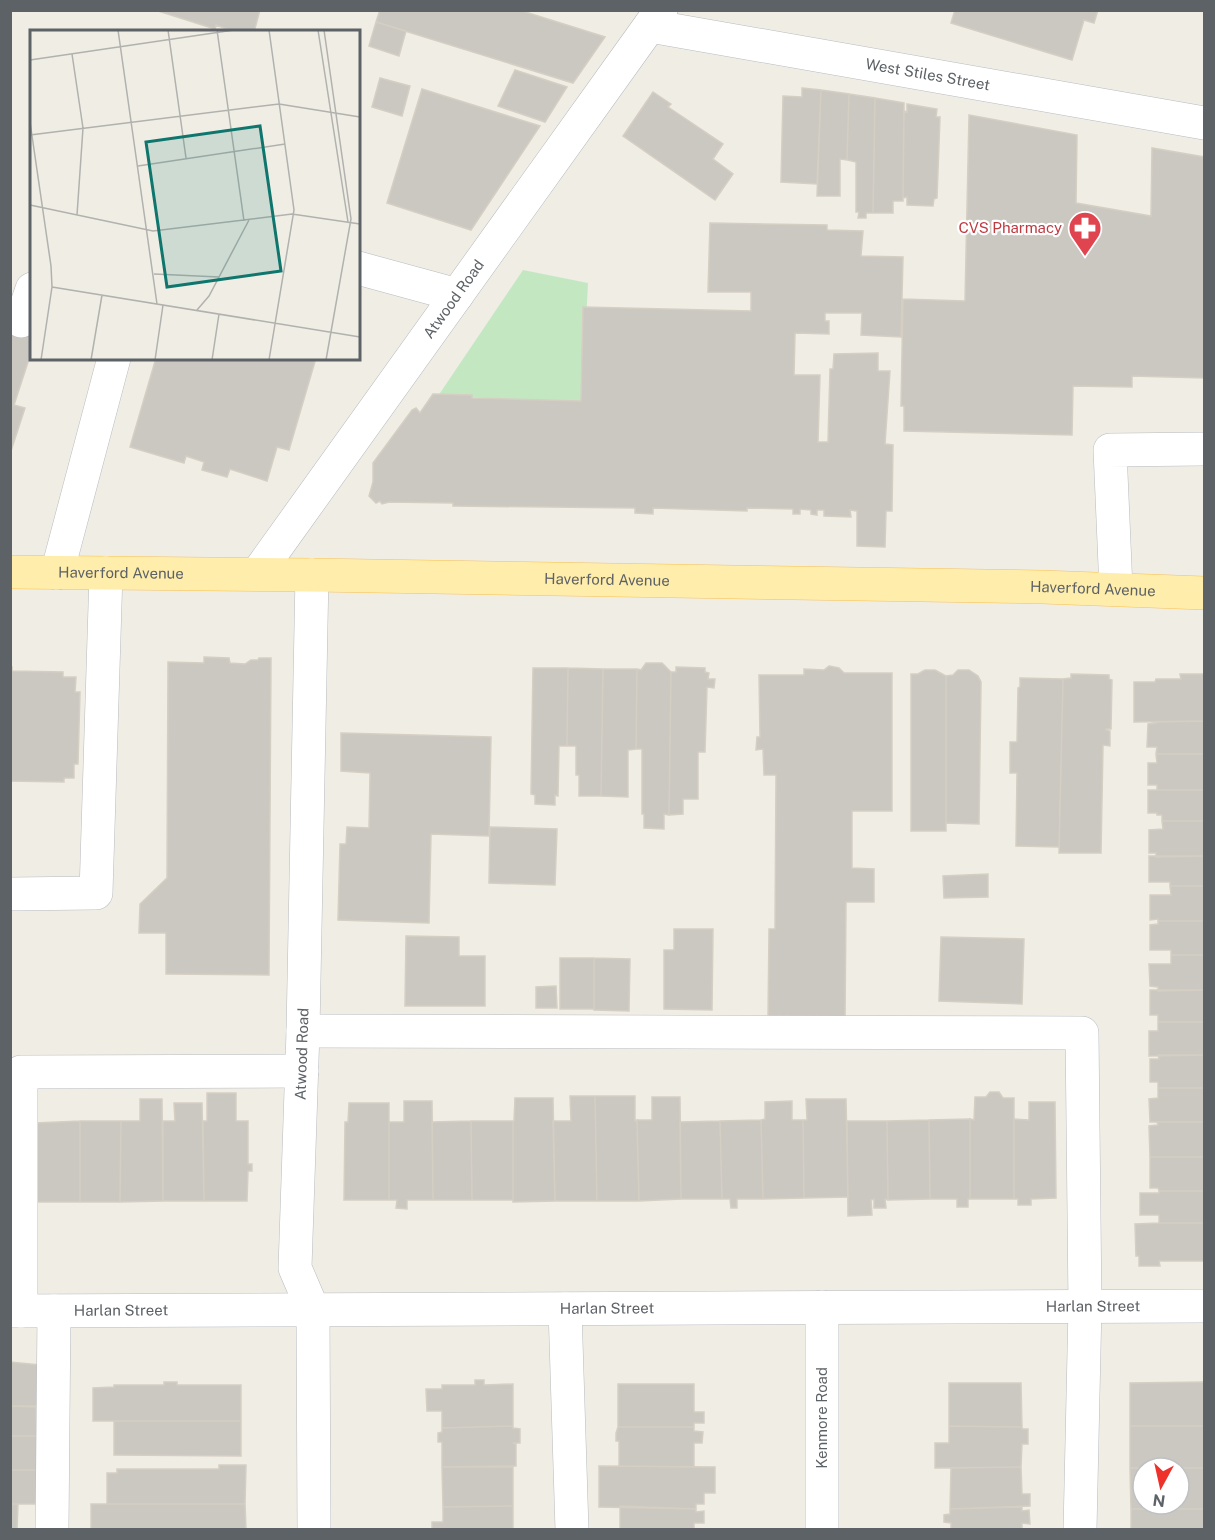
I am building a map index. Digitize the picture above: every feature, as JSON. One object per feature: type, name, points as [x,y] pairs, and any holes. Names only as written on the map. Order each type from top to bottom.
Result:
[{"type":"main road","name":"Haverford Avenue","points":[[10,572],[1116,589],[1204,593]]},
{"type":"street","name":"West Stiles Street","points":[[656,18],[1204,123]]},
{"type":"street","name":"Atwood Road","points":[[257,574],[656,18]]},
{"type":"street","points":[[360,269],[457,295]]},
{"type":"street","points":[[21,321],[30,295]]},
{"type":"street","points":[[57,573],[113,360]]},
{"type":"street","points":[[1116,589],[1110,450],[1204,449]]},
{"type":"street","points":[[10,894],[96,893],[106,573]]},
{"type":"street","name":"Atwood Road","points":[[312,575],[303,1031],[295,1268],[314,1310],[314,1530]]},
{"type":"street","points":[[303,1031],[1082,1033],[1085,1306],[1080,1530]]},
{"type":"street","points":[[16,1311],[21,1072],[302,1071]]},
{"type":"street","name":"Harlan Street","points":[[16,1311],[1204,1306]]},
{"type":"street","name":"Kenmore Road","points":[[822,1307],[822,1530]]},
{"type":"street","points":[[565,1309],[572,1530]]},
{"type":"street","points":[[52,1530],[54,1311]]},
{"type":"green space","points":[[523,270],[588,283],[582,402],[438,396]]},
{"type":"building","points":[[155,10],[260,10],[255,30],[230,30],[216,25],[215,29]]},
{"type":"building","points":[[380,10],[519,10],[605,37],[573,83],[376,22]]},
{"type":"building","points":[[955,10],[1098,10],[1094,23],[1084,20],[1072,60],[951,23]]},
{"type":"building","points":[[376,22],[406,31],[399,56],[369,46]]},
{"type":"building","points":[[515,70],[567,87],[545,122],[498,106]]},
{"type":"building","points":[[380,78],[410,86],[402,116],[372,107]]},
{"type":"building","points":[[802,88],[821,90],[817,184],[781,182],[783,96],[802,97]]},
{"type":"building","points":[[422,89],[540,126],[471,230],[387,203]]},
{"type":"building","points":[[821,90],[849,94],[847,160],[840,159],[840,196],[817,196]]},
{"type":"building","points":[[653,92],[671,104],[668,107],[723,144],[713,159],[733,174],[715,200],[623,136]]},
{"type":"building","points":[[849,94],[875,98],[873,213],[866,213],[866,218],[858,218],[859,212],[856,212],[856,162],[847,160]]},
{"type":"building","points":[[875,98],[904,103],[903,201],[893,201],[893,213],[873,213]]},
{"type":"building","points":[[907,104],[937,109],[936,117],[940,117],[937,198],[934,199],[933,206],[907,205],[907,197],[903,198],[904,111],[907,112]]},
{"type":"building","name":"CVS Pharmacy","points":[[969,115],[1077,135],[1076,203],[1151,216],[1152,148],[1204,157],[1204,378],[1132,376],[1132,387],[1073,386],[1072,435],[904,431],[904,406],[901,406],[903,299],[965,301]]},
{"type":"building","points":[[710,223],[827,225],[827,230],[863,231],[861,256],[903,257],[901,337],[861,335],[862,313],[825,313],[825,321],[829,321],[829,334],[795,333],[794,375],[820,375],[818,442],[828,442],[830,369],[833,369],[834,354],[878,353],[878,371],[890,371],[885,444],[893,445],[892,511],[886,511],[885,547],[857,546],[857,511],[850,510],[851,517],[824,516],[824,510],[817,510],[817,515],[811,514],[811,510],[800,509],[800,514],[793,514],[793,509],[747,508],[747,511],[653,508],[653,514],[635,513],[635,508],[453,506],[453,503],[389,502],[382,504],[380,501],[376,503],[369,496],[373,482],[373,463],[412,410],[416,408],[420,413],[433,394],[472,395],[472,398],[581,401],[583,307],[751,311],[751,292],[708,292]]},
{"type":"building","points":[[10,323],[30,329],[30,356],[14,405],[25,408],[10,454]]},
{"type":"building","points":[[155,360],[315,360],[289,450],[277,447],[267,481],[230,469],[227,477],[202,470],[204,462],[186,456],[184,463],[130,447]]},
{"type":"building","points":[[204,657],[229,658],[230,663],[245,664],[259,658],[271,658],[269,975],[166,974],[166,933],[139,933],[140,904],[167,878],[168,662],[204,663]]},
{"type":"building","points":[[646,663],[662,663],[671,672],[669,815],[664,814],[664,829],[644,828],[644,814],[642,814],[642,749],[636,749],[637,669],[641,670]]},
{"type":"building","points":[[829,666],[839,668],[844,673],[892,673],[892,811],[852,811],[852,868],[874,869],[874,902],[846,902],[845,1022],[768,1021],[769,929],[775,929],[776,775],[764,775],[763,749],[756,750],[757,737],[760,737],[759,675],[804,675],[804,669],[824,670]]},
{"type":"building","points":[[10,667],[12,671],[63,672],[63,677],[76,677],[75,692],[80,692],[78,764],[74,764],[74,778],[64,778],[64,782],[10,781]]},
{"type":"building","points":[[676,667],[705,668],[705,672],[709,673],[708,679],[715,679],[714,688],[707,687],[705,752],[698,752],[698,799],[683,799],[683,814],[669,815],[671,672],[676,672]]},
{"type":"building","points":[[533,668],[568,668],[567,746],[559,746],[558,796],[555,795],[555,805],[535,804],[535,795],[531,794]]},
{"type":"building","points":[[568,668],[603,669],[601,796],[579,796],[576,746],[567,746]]},
{"type":"building","points":[[603,669],[637,669],[636,749],[628,750],[628,797],[601,796]]},
{"type":"building","points":[[925,670],[935,670],[946,676],[946,831],[911,831],[911,674],[918,674]]},
{"type":"building","points":[[958,670],[969,670],[978,676],[981,682],[979,824],[946,823],[946,676],[953,675]]},
{"type":"building","points":[[1071,674],[1109,675],[1109,679],[1112,680],[1111,729],[1106,729],[1110,731],[1110,746],[1103,745],[1101,853],[1059,853],[1063,679],[1071,678]]},
{"type":"building","points":[[1180,674],[1204,674],[1204,721],[1134,722],[1134,682],[1181,679]]},
{"type":"building","points":[[1020,678],[1063,679],[1059,847],[1016,846],[1017,773],[1010,773],[1010,742],[1017,742]]},
{"type":"building","points":[[1204,721],[1204,754],[1156,754],[1157,747],[1147,747],[1148,724]]},
{"type":"building","points":[[341,733],[491,737],[489,836],[431,834],[429,923],[338,920],[340,844],[346,844],[347,827],[369,828],[370,773],[341,771]]},
{"type":"building","points":[[1156,754],[1204,754],[1204,790],[1157,790],[1157,785],[1148,785],[1148,763],[1157,763]]},
{"type":"building","points":[[1148,790],[1204,790],[1204,821],[1162,821],[1162,815],[1148,813]]},
{"type":"building","points":[[1162,821],[1204,821],[1204,856],[1156,857],[1156,853],[1149,853],[1149,830],[1163,829]]},
{"type":"building","points":[[490,827],[557,829],[555,885],[489,883]]},
{"type":"building","points":[[1149,856],[1204,856],[1204,886],[1170,886],[1170,882],[1149,882]]},
{"type":"building","points":[[988,874],[988,897],[944,898],[943,876]]},
{"type":"building","points":[[1170,886],[1204,886],[1204,921],[1150,920],[1150,895],[1171,895]]},
{"type":"building","points":[[1158,921],[1204,921],[1204,955],[1171,955],[1171,950],[1150,950],[1150,925],[1158,924]]},
{"type":"building","points":[[674,929],[713,929],[712,1010],[664,1009],[664,950],[674,950]]},
{"type":"building","points":[[406,936],[459,937],[459,956],[485,956],[485,1006],[405,1006]]},
{"type":"building","points":[[941,937],[1024,939],[1022,1004],[939,1001]]},
{"type":"building","points":[[1171,955],[1204,955],[1204,990],[1158,991],[1158,987],[1150,986],[1149,964],[1171,964]]},
{"type":"building","points":[[560,958],[594,958],[594,1009],[560,1009]]},
{"type":"building","points":[[594,958],[630,959],[629,1011],[594,1010]]},
{"type":"building","points":[[556,986],[557,1008],[536,1008],[536,987]]},
{"type":"building","points":[[1150,990],[1204,990],[1204,1022],[1158,1022],[1158,1015],[1150,1015]]},
{"type":"building","points":[[1158,1022],[1204,1022],[1204,1055],[1149,1056],[1149,1031],[1158,1031]]},
{"type":"building","points":[[1158,1055],[1204,1055],[1204,1088],[1158,1088],[1158,1082],[1150,1082],[1150,1059],[1159,1059]]},
{"type":"building","points":[[1158,1088],[1204,1088],[1204,1122],[1150,1122],[1149,1099],[1158,1098]]},
{"type":"building","points":[[990,1092],[999,1092],[1003,1098],[1014,1098],[1014,1199],[970,1199],[970,1119],[974,1120],[975,1097],[986,1097]]},
{"type":"building","points":[[207,1093],[236,1093],[236,1121],[248,1121],[248,1164],[252,1164],[252,1171],[248,1171],[247,1201],[204,1201],[203,1121],[207,1121]]},
{"type":"building","points":[[570,1096],[595,1096],[597,1201],[555,1201],[553,1121],[571,1121]]},
{"type":"building","points":[[595,1096],[635,1096],[639,1201],[597,1201]]},
{"type":"building","points":[[652,1097],[680,1097],[681,1199],[639,1201],[637,1120],[652,1120]]},
{"type":"building","points":[[515,1098],[553,1098],[555,1201],[513,1202]]},
{"type":"building","points":[[140,1099],[162,1099],[163,1201],[120,1202],[121,1121],[140,1121]]},
{"type":"building","points":[[806,1099],[846,1099],[848,1197],[804,1198],[803,1120],[807,1120]]},
{"type":"building","points":[[404,1101],[432,1101],[433,1200],[407,1200],[407,1209],[396,1208],[397,1200],[389,1200],[389,1122],[404,1122]]},
{"type":"building","points":[[792,1101],[792,1120],[803,1120],[804,1198],[763,1199],[761,1120],[765,1119],[765,1102]]},
{"type":"building","points":[[1029,1102],[1055,1102],[1056,1198],[1031,1199],[1031,1205],[1018,1205],[1018,1199],[1014,1199],[1014,1119],[1029,1120]]},
{"type":"building","points":[[174,1103],[202,1103],[204,1201],[163,1201],[163,1121],[175,1121]]},
{"type":"building","points":[[349,1103],[389,1103],[389,1200],[344,1200],[345,1122],[348,1122]]},
{"type":"building","points":[[970,1119],[970,1199],[968,1199],[968,1207],[957,1207],[957,1199],[930,1199],[929,1120]]},
{"type":"building","points":[[761,1120],[763,1199],[737,1199],[737,1208],[731,1208],[730,1199],[722,1199],[720,1121]]},
{"type":"building","points":[[929,1120],[930,1199],[888,1200],[887,1121]]},
{"type":"building","points":[[80,1121],[121,1121],[120,1202],[80,1202]]},
{"type":"building","points":[[80,1121],[80,1202],[36,1202],[35,1123]]},
{"type":"building","points":[[471,1121],[472,1200],[433,1200],[432,1122]]},
{"type":"building","points":[[471,1121],[513,1121],[513,1200],[472,1200]]},
{"type":"building","points":[[720,1121],[722,1199],[681,1199],[680,1122]]},
{"type":"building","points":[[847,1121],[887,1121],[888,1200],[885,1199],[886,1208],[874,1208],[874,1199],[871,1200],[872,1215],[848,1216]]},
{"type":"building","points":[[1157,1122],[1204,1122],[1204,1157],[1150,1157],[1149,1126],[1158,1125]]},
{"type":"building","points":[[1150,1157],[1204,1157],[1204,1191],[1159,1191],[1158,1188],[1150,1188]]},
{"type":"building","points":[[1159,1191],[1204,1191],[1204,1223],[1159,1223],[1159,1215],[1140,1215],[1140,1193],[1159,1193]]},
{"type":"building","points":[[1204,1223],[1204,1261],[1159,1261],[1160,1266],[1139,1266],[1139,1256],[1136,1256],[1135,1224]]},
{"type":"building","points":[[10,1362],[40,1365],[43,1406],[10,1406]]},
{"type":"building","points":[[475,1380],[484,1380],[484,1385],[513,1384],[513,1426],[442,1428],[442,1411],[427,1411],[426,1389],[442,1389],[442,1385],[475,1385]]},
{"type":"building","points":[[164,1382],[177,1382],[177,1385],[241,1385],[241,1421],[93,1421],[93,1388],[114,1387],[114,1385],[164,1385]]},
{"type":"building","points":[[1204,1382],[1204,1426],[1130,1426],[1130,1383]]},
{"type":"building","points":[[949,1383],[1021,1383],[1022,1427],[949,1426]]},
{"type":"building","points":[[618,1384],[694,1384],[694,1412],[704,1412],[704,1423],[694,1423],[694,1427],[618,1427]]},
{"type":"building","points":[[10,1406],[36,1407],[37,1436],[10,1436]]},
{"type":"building","points":[[114,1421],[241,1421],[241,1456],[114,1455]]},
{"type":"building","points":[[513,1426],[513,1428],[520,1429],[520,1443],[513,1443],[516,1444],[516,1466],[442,1467],[442,1442],[438,1442],[438,1433],[442,1432],[442,1428]]},
{"type":"building","points":[[949,1426],[1028,1429],[1028,1444],[1022,1444],[1021,1467],[935,1468],[935,1443],[949,1443]]},
{"type":"building","points":[[1130,1426],[1204,1426],[1204,1468],[1191,1468],[1191,1456],[1131,1456],[1130,1468]]},
{"type":"building","points":[[618,1427],[694,1427],[694,1431],[703,1432],[702,1443],[694,1443],[694,1467],[619,1466],[619,1441],[616,1441]]},
{"type":"building","points":[[10,1436],[37,1436],[38,1470],[10,1470]]},
{"type":"building","points":[[219,1465],[246,1465],[245,1504],[107,1504],[107,1473],[117,1473],[117,1469],[219,1469]]},
{"type":"building","points":[[599,1466],[715,1467],[715,1493],[704,1493],[704,1504],[696,1504],[696,1509],[599,1507]]},
{"type":"building","points":[[442,1467],[513,1467],[513,1506],[443,1507]]},
{"type":"building","points":[[1021,1467],[1022,1494],[1030,1494],[1030,1506],[950,1509],[951,1468]]},
{"type":"building","points":[[1191,1468],[1204,1468],[1204,1509],[1191,1509]]},
{"type":"building","points":[[10,1470],[38,1470],[40,1504],[10,1504]]},
{"type":"building","points":[[10,1504],[18,1504],[17,1530],[10,1530]]},
{"type":"building","points":[[91,1504],[245,1504],[246,1530],[91,1530]]},
{"type":"building","points":[[513,1506],[513,1530],[432,1530],[432,1522],[443,1522],[443,1507]]},
{"type":"building","points":[[620,1506],[696,1509],[696,1512],[704,1511],[704,1523],[694,1523],[694,1530],[620,1530]]},
{"type":"building","points":[[1022,1507],[1022,1511],[1029,1510],[1030,1524],[1022,1523],[1022,1530],[951,1530],[951,1523],[944,1522],[944,1515],[950,1514],[950,1509]]},
{"type":"building","points":[[1191,1509],[1204,1509],[1204,1530],[1131,1530],[1131,1516],[1191,1516]]},
{"type":"place","name":"CVS Pharmacy","points":[[1085,257]]}]
